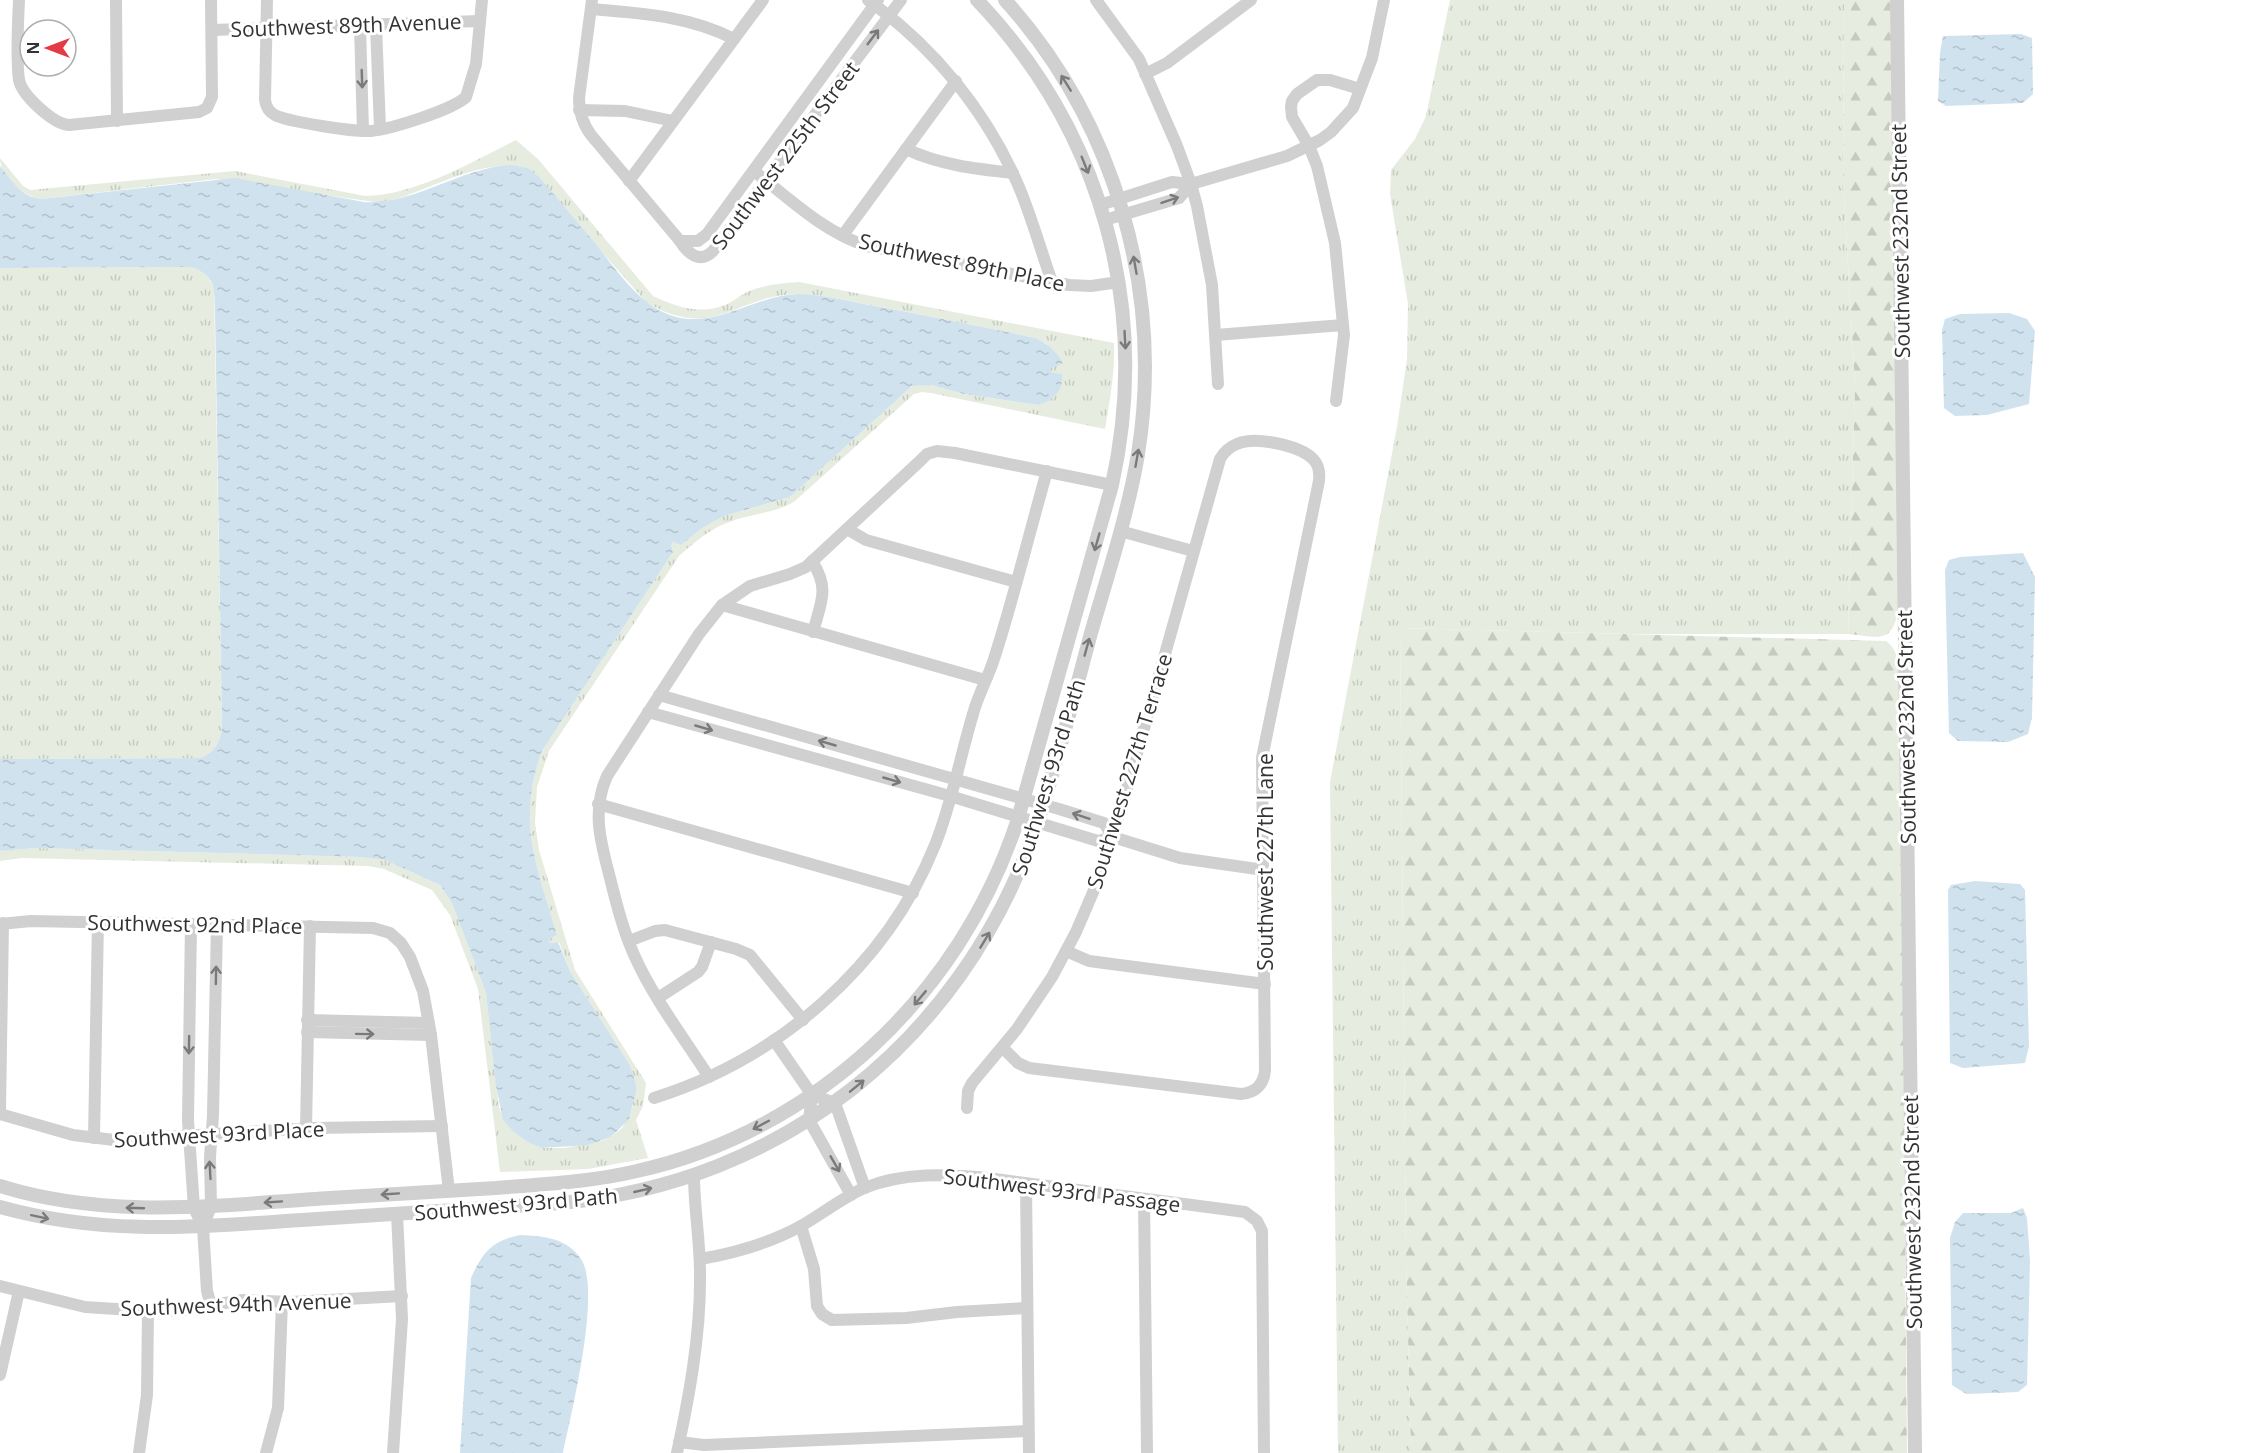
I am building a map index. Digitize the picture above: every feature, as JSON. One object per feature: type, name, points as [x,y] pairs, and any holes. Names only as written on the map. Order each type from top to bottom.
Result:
[{"type":"street","points":[[19,0],[20,82],[46,116],[59,123],[72,125],[199,112],[208,106],[212,97],[211,0]]},
{"type":"street","points":[[116,0],[117,121]]},
{"type":"street","points":[[267,0],[265,100],[270,111],[282,118],[339,129],[363,131],[413,120],[465,99],[476,64],[482,0]]},
{"type":"street","points":[[629,181],[763,0]]},
{"type":"street","name":"Southwest 225th Street","points":[[680,241],[692,256],[700,258],[710,255],[901,0]]},
{"type":"street","name":"Southwest 93rd Path","points":[[0,1186],[44,1198],[99,1206],[194,1208],[581,1181],[645,1170],[734,1139],[767,1122],[812,1095],[845,1071],[880,1041],[906,1014],[942,970],[963,939],[990,890],[1005,856],[1024,799],[1112,485],[1121,435],[1125,389],[1124,333],[1119,282],[1100,205],[1076,144],[1050,94],[1019,48],[977,0]]},
{"type":"street","name":"Southwest 93rd Path","points":[[0,1207],[35,1216],[90,1225],[158,1229],[588,1200],[635,1192],[694,1175],[750,1153],[809,1120],[835,1103],[895,1053],[928,1019],[978,951],[1006,903],[1025,860],[1120,531],[1138,454],[1145,380],[1142,306],[1135,259],[1119,198],[1098,143],[1077,102],[1042,46],[1005,0]]},
{"type":"street","points":[[1096,0],[1132,47],[1191,184],[1210,274],[1218,384]]},
{"type":"street","points":[[1145,74],[1167,63],[1251,0]]},
{"type":"street","points":[[1100,205],[1172,182],[1191,184],[1287,156],[1332,132],[1353,108],[1372,58],[1384,0]]},
{"type":"street","name":"Southwest 232nd Street","points":[[1897,0],[1915,1453]]},
{"type":"street","points":[[874,2],[932,54],[956,81],[986,124],[1013,173],[1052,282]]},
{"type":"street","name":"Southwest 225th Street","points":[[680,241],[694,242],[705,237],[874,2]]},
{"type":"street","points":[[680,241],[584,124],[579,110],[579,98],[591,5],[670,17],[714,29],[734,39]]},
{"type":"street","name":"Southwest 89th Avenue","points":[[212,30],[480,21]]},
{"type":"street","points":[[360,26],[363,131]]},
{"type":"street","points":[[376,26],[380,129]]},
{"type":"street","points":[[1336,401],[1343,351],[1343,325],[1335,243],[1317,166],[1291,114],[1292,101],[1311,83],[1321,79],[1333,80],[1360,89]]},
{"type":"street","points":[[843,235],[956,81]]},
{"type":"street","points":[[579,110],[625,111],[673,121]]},
{"type":"street","points":[[906,149],[945,163],[1013,173]]},
{"type":"street","name":"Southwest 89th Place","points":[[754,171],[819,221],[843,235],[874,248],[1052,282],[1086,286],[1119,282]]},
{"type":"street","points":[[1105,220],[1179,198],[1191,184]]},
{"type":"street","points":[[1216,335],[1343,325]]},
{"type":"street","name":"Southwest 227th Terrace","points":[[967,1108],[968,1091],[972,1083],[1003,1048],[1041,994],[1066,951],[1097,883],[1113,837],[1218,464],[1225,452],[1234,445],[1250,441],[1277,443],[1305,454],[1316,463]]},
{"type":"street","points":[[709,1077],[645,977],[628,941],[600,840],[597,815],[607,776],[703,629],[722,605],[750,586],[796,572],[812,561],[920,461],[933,452],[955,453],[1112,485]]},
{"type":"street","name":"Southwest 227th Lane","points":[[1003,1048],[1016,1061],[1029,1068],[1239,1094],[1249,1093],[1259,1087],[1265,1070],[1263,751],[1319,481],[1320,472],[1316,463]]},
{"type":"street","points":[[654,1098],[709,1077],[774,1040],[802,1020],[835,992],[860,966],[889,930],[913,893],[936,843],[970,722],[994,660],[1047,471]]},
{"type":"street","points":[[848,529],[866,540],[1016,582]]},
{"type":"street","points":[[1120,531],[1193,551]]},
{"type":"street","points":[[812,561],[822,577],[824,589],[813,632]]},
{"type":"street","points":[[722,605],[985,680]]},
{"type":"street","points":[[659,695],[1104,823],[1113,837]]},
{"type":"street","points":[[648,712],[1038,821],[1098,841],[1113,837],[1180,858],[1264,870]]},
{"type":"street","points":[[598,804],[913,893]]},
{"type":"street","name":"Southwest 92nd Place","points":[[2,924],[25,921],[98,921],[378,928],[390,933],[401,943],[410,957],[423,991],[430,1029]]},
{"type":"street","points":[[94,1138],[98,921]]},
{"type":"street","points":[[0,1109],[2,924]]},
{"type":"street","points":[[191,924],[188,1120],[194,1208],[203,1227],[207,1291],[211,1305]]},
{"type":"street","points":[[203,1227],[211,1206],[217,924]]},
{"type":"street","points":[[306,1129],[310,926]]},
{"type":"street","points":[[628,941],[655,931],[665,930],[740,951],[754,958],[802,1020]]},
{"type":"street","points":[[658,998],[698,972],[711,942]]},
{"type":"street","points":[[1066,951],[1089,961],[1265,984]]},
{"type":"street","points":[[307,1026],[430,1029],[448,1191]]},
{"type":"street","points":[[774,1040],[812,1095],[835,1103],[865,1188]]},
{"type":"street","points":[[812,1095],[809,1120],[851,1195]]},
{"type":"street","name":"Southwest 93rd Place","points":[[0,1114],[63,1133],[122,1140],[306,1129],[442,1126]]},
{"type":"street","points":[[694,1175],[700,1259],[700,1298],[693,1363],[678,1448],[1029,1431]]},
{"type":"street","name":"Southwest 93rd Passage","points":[[700,1259],[750,1247],[801,1226],[865,1188],[903,1178],[936,1175],[1026,1183],[1243,1212],[1257,1221],[1262,1234],[1264,1453]]},
{"type":"street","points":[[1026,1183],[1029,1453]]},
{"type":"street","points":[[1144,1199],[1147,1453]]},
{"type":"street","points":[[393,1453],[402,1296],[397,1214]]},
{"type":"street","points":[[801,1226],[813,1264],[816,1302],[822,1314],[834,1320],[850,1321],[1027,1308]]},
{"type":"street","name":"Southwest 94th Avenue","points":[[0,1286],[85,1307],[148,1311],[182,1310],[243,1300],[282,1302],[402,1296]]},
{"type":"street","points":[[0,1375],[19,1291]]},
{"type":"street","points":[[266,1453],[278,1408],[282,1302]]},
{"type":"street","points":[[138,1453],[147,1395],[148,1311]]},
{"type":"green space","points":[[1450,0],[1844,0],[1843,180],[1855,385],[1848,634],[1628,634],[1400,628],[1406,1259],[1411,1453],[1338,1453],[1330,782],[1397,427],[1407,359],[1408,304],[1390,194],[1391,170],[1415,139],[1426,116]]},
{"type":"green space","points":[[1844,0],[1892,0],[1899,605],[1889,633],[1877,637],[1848,634],[1855,385],[1843,180]]},
{"type":"green space","points":[[516,140],[538,159],[653,296],[670,303],[697,309],[716,308],[755,289],[799,282],[1114,343],[1114,354],[1112,386],[1105,429],[931,393],[914,394],[795,501],[715,528],[679,556],[549,751],[537,787],[535,823],[539,850],[575,970],[646,1083],[643,1106],[636,1120],[648,1158],[588,1169],[500,1172],[478,989],[450,915],[432,890],[384,869],[368,866],[21,858],[0,861],[0,851],[36,848],[360,857],[385,860],[440,885],[452,903],[486,993],[499,1107],[504,1120],[542,1148],[564,1148],[611,1137],[622,1128],[632,1109],[636,1084],[630,1065],[571,973],[559,942],[550,943],[549,939],[557,935],[537,865],[530,823],[534,777],[542,751],[673,552],[671,544],[673,542],[681,545],[701,529],[724,516],[790,497],[912,386],[931,385],[964,394],[1038,405],[1058,388],[1061,379],[1061,374],[1051,372],[1047,344],[1036,338],[826,296],[799,294],[777,296],[708,317],[690,318],[670,313],[646,302],[528,168],[490,167],[472,171],[381,203],[216,179],[41,199],[20,190],[8,179],[0,158],[23,186],[30,190],[235,171],[365,196],[384,194],[423,184]]},
{"type":"green space","points":[[190,267],[206,275],[214,290],[222,726],[219,741],[211,752],[201,758],[0,759],[0,268]]},
{"type":"green space","points":[[1400,628],[1886,641],[1894,650],[1900,669],[1907,1453],[1411,1453],[1406,1259]]},
{"type":"water","points":[[2021,34],[2032,38],[2033,94],[2023,103],[1946,106],[1938,101],[1943,36]]},
{"type":"water","points":[[511,165],[528,168],[539,177],[625,281],[642,298],[661,311],[678,317],[696,319],[713,317],[781,296],[816,295],[1036,338],[1051,348],[1063,363],[1051,368],[1051,372],[1062,374],[1059,390],[1048,401],[1038,405],[964,394],[931,385],[912,386],[790,497],[724,516],[701,529],[681,545],[673,542],[671,544],[673,552],[542,751],[534,777],[530,823],[532,844],[557,935],[549,939],[550,943],[558,942],[571,973],[630,1065],[636,1084],[629,1119],[611,1137],[588,1145],[542,1148],[514,1132],[503,1120],[496,1086],[486,993],[452,903],[440,885],[385,860],[360,857],[36,848],[0,851],[0,759],[201,758],[217,745],[222,726],[215,313],[212,284],[205,274],[190,267],[0,268],[0,166],[22,191],[41,199],[235,178],[364,202],[401,198],[473,172]]},
{"type":"water","points":[[2009,313],[2027,319],[2035,331],[2029,404],[1987,415],[1955,416],[1944,408],[1942,330],[1945,319],[1960,314]]},
{"type":"water","points":[[2023,553],[2035,577],[2032,717],[2028,734],[2008,742],[1958,741],[1949,733],[1945,570],[1949,560],[1960,557]]},
{"type":"water","points":[[1975,881],[2020,884],[2025,890],[2029,1046],[2025,1063],[1963,1068],[1950,1063],[1948,890],[1951,885]]},
{"type":"water","points":[[2023,1208],[2027,1218],[2030,1261],[2027,1385],[2018,1392],[1966,1394],[1952,1385],[1950,1238],[1955,1222],[1963,1213],[2011,1213]]},
{"type":"water","points":[[520,1235],[546,1237],[562,1242],[581,1259],[587,1275],[587,1324],[578,1383],[563,1453],[460,1453],[471,1278],[484,1255],[495,1244]]}]
